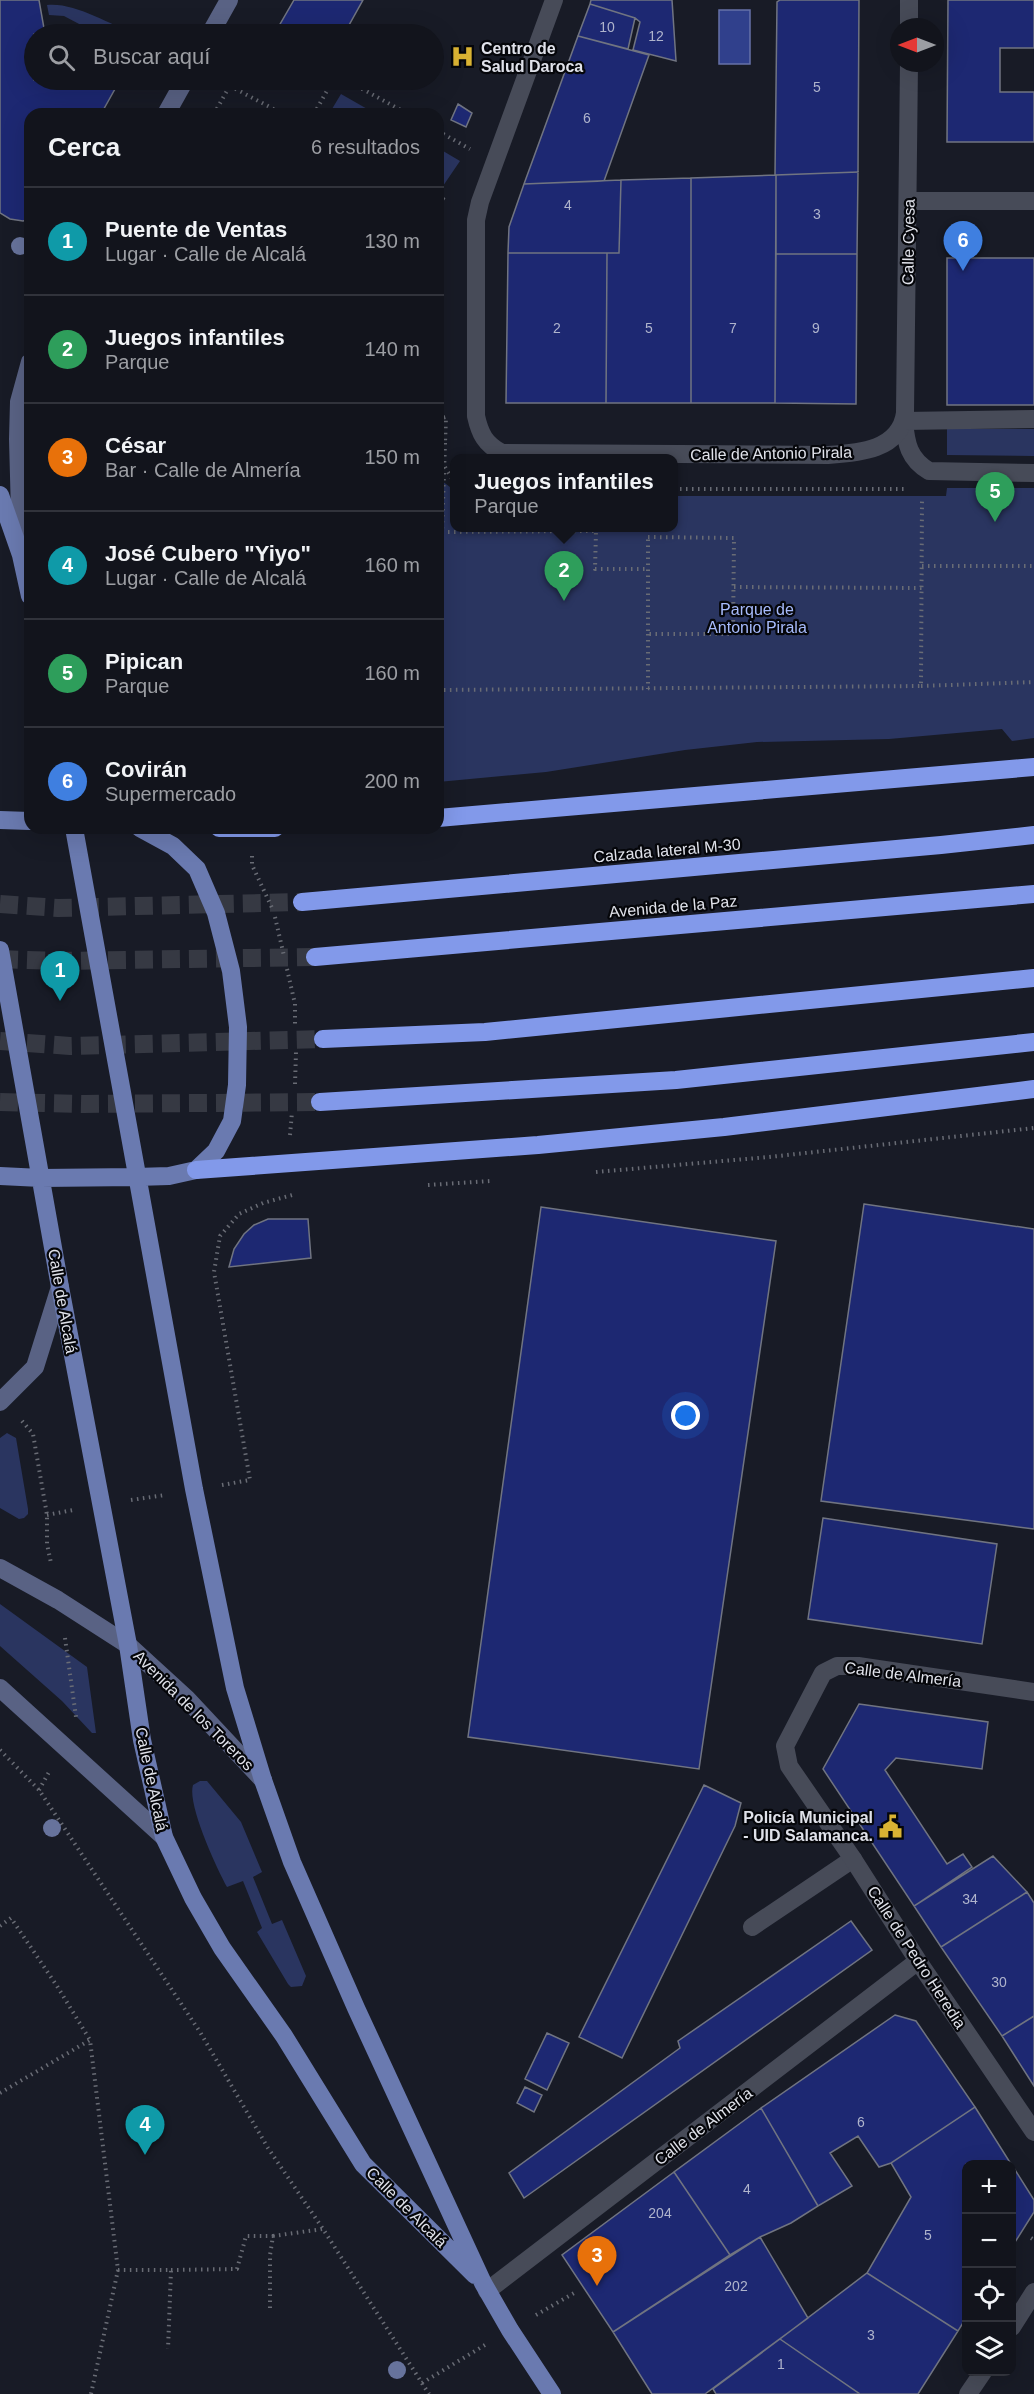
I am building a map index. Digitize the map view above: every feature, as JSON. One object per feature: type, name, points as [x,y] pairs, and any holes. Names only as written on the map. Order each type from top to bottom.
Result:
[{"type":"highway","points":[[444,818],[1034,766]]},
{"type":"highway","name":"Calzada lateral M-30","points":[[302,902],[1034,835]]},
{"type":"highway","name":"Avenida de la Paz","points":[[315,957],[1034,894]]},
{"type":"highway","points":[[324,1039],[485,1032],[1034,978]]},
{"type":"highway","points":[[320,1102],[676,1080],[1034,1042]]},
{"type":"highway","points":[[196,1170],[538,1145],[712,1128],[1034,1089]]},
{"type":"main road","points":[[0,495],[24,569]]},
{"type":"main road","points":[[0,820],[24,821]]},
{"type":"main road","name":"Calle de Alcalá","points":[[75,834],[194,1489],[235,1688],[262,1780],[292,1862],[356,2008],[485,2287],[552,2394]]},
{"type":"main road","points":[[0,1176],[136,1178],[170,1176],[196,1170],[216,1152],[232,1121],[237,1085],[238,1028],[231,971],[216,913],[197,869],[173,846],[151,834]]},
{"type":"main road","name":"Calle de Alcalá","points":[[0,950],[60,1287],[128,1645],[142,1740],[164,1838],[193,1898],[222,1948],[284,2036],[363,2164],[485,2287]]},
{"type":"street","points":[[216,24],[229,0]]},
{"type":"street","name":"Calle de Antonio Pirala","points":[[554,0],[480,202],[476,220],[474,239],[476,416],[479,433],[489,446],[502,453],[532,454],[855,453],[878,447],[892,439],[904,421]]},
{"type":"street","points":[[909,0],[909,18]]},
{"type":"street","name":"Calle Cyesa","points":[[909,72],[904,421],[905,440],[909,453],[918,465],[929,471],[1034,473]]},
{"type":"street","points":[[169,108],[179,90]]},
{"type":"street","points":[[908,201],[1034,201]]},
{"type":"street","points":[[21,555],[18,439],[19,402],[24,384]]},
{"type":"street","points":[[904,421],[1034,419]]},
{"type":"street","points":[[0,1402],[35,1367],[60,1287]]},
{"type":"street","name":"Avenida de los Toreros","points":[[0,1568],[58,1600],[128,1645],[188,1699],[262,1780]]},
{"type":"street","name":"Calle de Almería","points":[[799,1783],[789,1766],[785,1746],[823,1673],[837,1666],[858,1666],[1034,1692]]},
{"type":"street","points":[[0,1688],[164,1838]]},
{"type":"street","name":"Calle de Pedro Heredia","points":[[799,1783],[853,1858],[918,1960],[1034,2132]]},
{"type":"street","points":[[752,1927],[853,1858]]},
{"type":"street","name":"Calle de Almería","points":[[485,2287],[918,1960]]},
{"type":"street","points":[[1014,2322],[1034,2292]]},
{"type":"street","points":[[969,2394],[980,2376]]},
{"type":"path","points":[[217,108],[228,90]]},
{"type":"path","points":[[238,90],[272,108]]},
{"type":"path","points":[[317,108],[327,90]]},
{"type":"path","points":[[364,90],[397,108]]},
{"type":"path","points":[[444,200],[448,202]]},
{"type":"path","points":[[444,418],[446,417],[444,488]]},
{"type":"path","points":[[445,466],[450,475]]},
{"type":"path","points":[[678,489],[910,489]]},
{"type":"path","points":[[921,686],[922,489]]},
{"type":"path","points":[[596,532],[595,570],[648,568]]},
{"type":"path","points":[[648,634],[733,634],[734,538],[648,537],[648,568],[648,634],[648,689]]},
{"type":"path","points":[[921,566],[1034,566]]},
{"type":"path","points":[[734,587],[921,588]]},
{"type":"path","points":[[444,690],[921,686],[1034,682]]},
{"type":"path","points":[[252,865],[275,914],[295,1004],[296,1039]]},
{"type":"path","points":[[295,1085],[296,1051]]},
{"type":"path","points":[[290,1140],[293,1107]]},
{"type":"path","points":[[590,1172],[769,1157],[1034,1128]]},
{"type":"path","points":[[423,1185],[494,1180]]},
{"type":"path","points":[[47,1515],[250,1480],[214,1272],[220,1236],[239,1214],[262,1203],[298,1193]]},
{"type":"path","points":[[0,1750],[39,1790],[200,2032],[268,2148],[324,2229],[429,2394]]},
{"type":"path","points":[[0,1926],[11,1918],[90,2040],[118,2270],[92,2394]]},
{"type":"path","points":[[0,2093],[90,2040]]},
{"type":"path","points":[[118,2270],[237,2269],[246,2236],[273,2236],[324,2229]]},
{"type":"path","points":[[270,2309],[270,2255],[273,2236]]},
{"type":"path","points":[[168,2349],[171,2270]]},
{"type":"green space","points":[[47,5],[58,5],[80,10],[112,24],[79,24],[64,16],[49,15]]},
{"type":"green space","points":[[341,94],[366,108],[333,108]]},
{"type":"green space","points":[[444,152],[460,161],[444,185]]},
{"type":"green space","points":[[947,429],[1034,429],[1034,456],[947,455]]},
{"type":"green space","name":"Parque de Antonio Pirala","points":[[444,482],[450,487],[450,532],[678,532],[678,496],[946,496],[947,488],[1034,488],[1034,738],[1012,741],[1002,729],[889,739],[757,742],[685,750],[546,772],[444,781]]},
{"type":"green space","points":[[7,1433],[16,1438],[28,1509],[28,1514],[19,1519],[0,1508],[0,1438]]},
{"type":"green space","points":[[0,1604],[87,1667],[96,1733],[92,1733],[62,1701],[0,1646]]},
{"type":"green space","points":[[200,1781],[207,1781],[241,1822],[262,1872],[253,1877],[272,1924],[282,1920],[306,1976],[302,1986],[291,1987],[288,1984],[257,1932],[262,1928],[243,1881],[227,1887],[222,1878],[194,1806],[193,1785]]},
{"type":"water","points":[[719,10],[750,10],[750,64],[719,64]]},
{"type":"building","points":[[0,0],[39,0],[43,24],[24,24],[24,90],[114,90],[104,108],[24,108],[24,221],[10,219],[0,213]]},
{"type":"building","points":[[294,0],[363,0],[350,24],[280,24]]},
{"type":"building","points":[[591,0],[672,0],[676,61],[633,50],[640,22],[635,18],[590,4]]},
{"type":"building","points":[[780,0],[859,0],[858,172],[775,175],[777,2]]},
{"type":"building","points":[[948,0],[1034,0],[1034,48],[1000,48],[1000,92],[1034,92],[1034,142],[947,142]]},
{"type":"building","points":[[590,4],[635,18],[628,49],[578,36]]},
{"type":"building","points":[[578,36],[649,55],[604,181],[524,184]]},
{"type":"building","points":[[458,104],[472,113],[466,127],[451,120]]},
{"type":"building","points":[[858,172],[857,254],[776,254],[776,175]]},
{"type":"building","points":[[776,175],[775,403],[691,403],[691,178]]},
{"type":"building","points":[[691,178],[691,403],[606,403],[607,253],[619,253],[621,180]]},
{"type":"building","points":[[621,180],[619,253],[508,253],[509,227],[524,184]]},
{"type":"building","points":[[508,253],[607,253],[606,403],[506,403]]},
{"type":"building","points":[[776,254],[857,254],[856,404],[775,403]]},
{"type":"building","points":[[947,258],[1034,258],[1034,405],[947,405]]},
{"type":"building","points":[[864,1204],[1034,1229],[1034,1529],[821,1501]]},
{"type":"building","points":[[541,1207],[776,1241],[699,1769],[468,1737]]},
{"type":"building","points":[[268,1219],[308,1219],[311,1258],[229,1267],[234,1249],[244,1234],[254,1225]]},
{"type":"building","points":[[823,1518],[997,1544],[982,1644],[808,1619]]},
{"type":"building","name":"Policía Municipal - UID Salamanca.","points":[[859,1704],[988,1722],[982,1769],[896,1758],[885,1770],[947,1864],[963,1854],[972,1867],[914,1906],[823,1769]]},
{"type":"building","points":[[704,1785],[741,1803],[735,1826],[622,2058],[579,2037]]},
{"type":"building","points":[[993,1856],[1027,1892],[941,1947],[914,1906]]},
{"type":"building","points":[[1027,1892],[1034,1903],[1034,2016],[1002,2036],[941,1947]]},
{"type":"building","points":[[851,1921],[872,1950],[524,2198],[509,2173],[680,2048],[678,2041]]},
{"type":"building","points":[[895,2015],[916,2021],[975,2107],[891,2163],[879,2167],[858,2136],[830,2153],[852,2186],[818,2206],[761,2108]]},
{"type":"building","points":[[1034,2016],[1034,2086],[1002,2036]]},
{"type":"building","points":[[547,2033],[569,2043],[547,2090],[525,2079]]},
{"type":"building","points":[[525,2087],[542,2095],[534,2112],[517,2103]]},
{"type":"building","points":[[975,2107],[1008,2160],[962,2160],[962,2324],[958,2331],[867,2273],[911,2197],[891,2163]]},
{"type":"building","points":[[761,2108],[818,2206],[730,2255],[674,2172]]},
{"type":"building","points":[[1016,2171],[1034,2200],[1034,2212],[1016,2241]]},
{"type":"building","points":[[674,2172],[730,2255],[613,2332],[562,2255]]},
{"type":"building","points":[[760,2237],[808,2318],[705,2394],[652,2394],[613,2332]]},
{"type":"building","points":[[867,2273],[958,2331],[918,2394],[860,2394],[780,2339]]},
{"type":"building","points":[[780,2339],[860,2394],[716,2394],[713,2389]]},
{"type":"tunnel","points":[[0,904],[58,908],[302,902]]},
{"type":"tunnel","points":[[0,959],[57,961],[315,957]]},
{"type":"tunnel","points":[[0,1041],[70,1046],[323,1039]]},
{"type":"tunnel","points":[[0,1102],[84,1104],[320,1102]]},
{"type":"place","name":"Centro de Salud Daroca","points":[[463,57]]},
{"type":"place","name":"Covirán","points":[[963,271]]},
{"type":"place","name":"Pipican","points":[[995,522]]},
{"type":"place","name":"Juegos infantiles","points":[[564,601]]},
{"type":"place","name":"Puente de Ventas","points":[[60,1001]]},
{"type":"place","name":"Policía Municipal - UID Salamanca.","points":[[891,1826]]},
{"type":"place","name":"José Cubero \"Yiyo\"","points":[[145,2155]]},
{"type":"place","name":"César","points":[[597,2286]]}]
